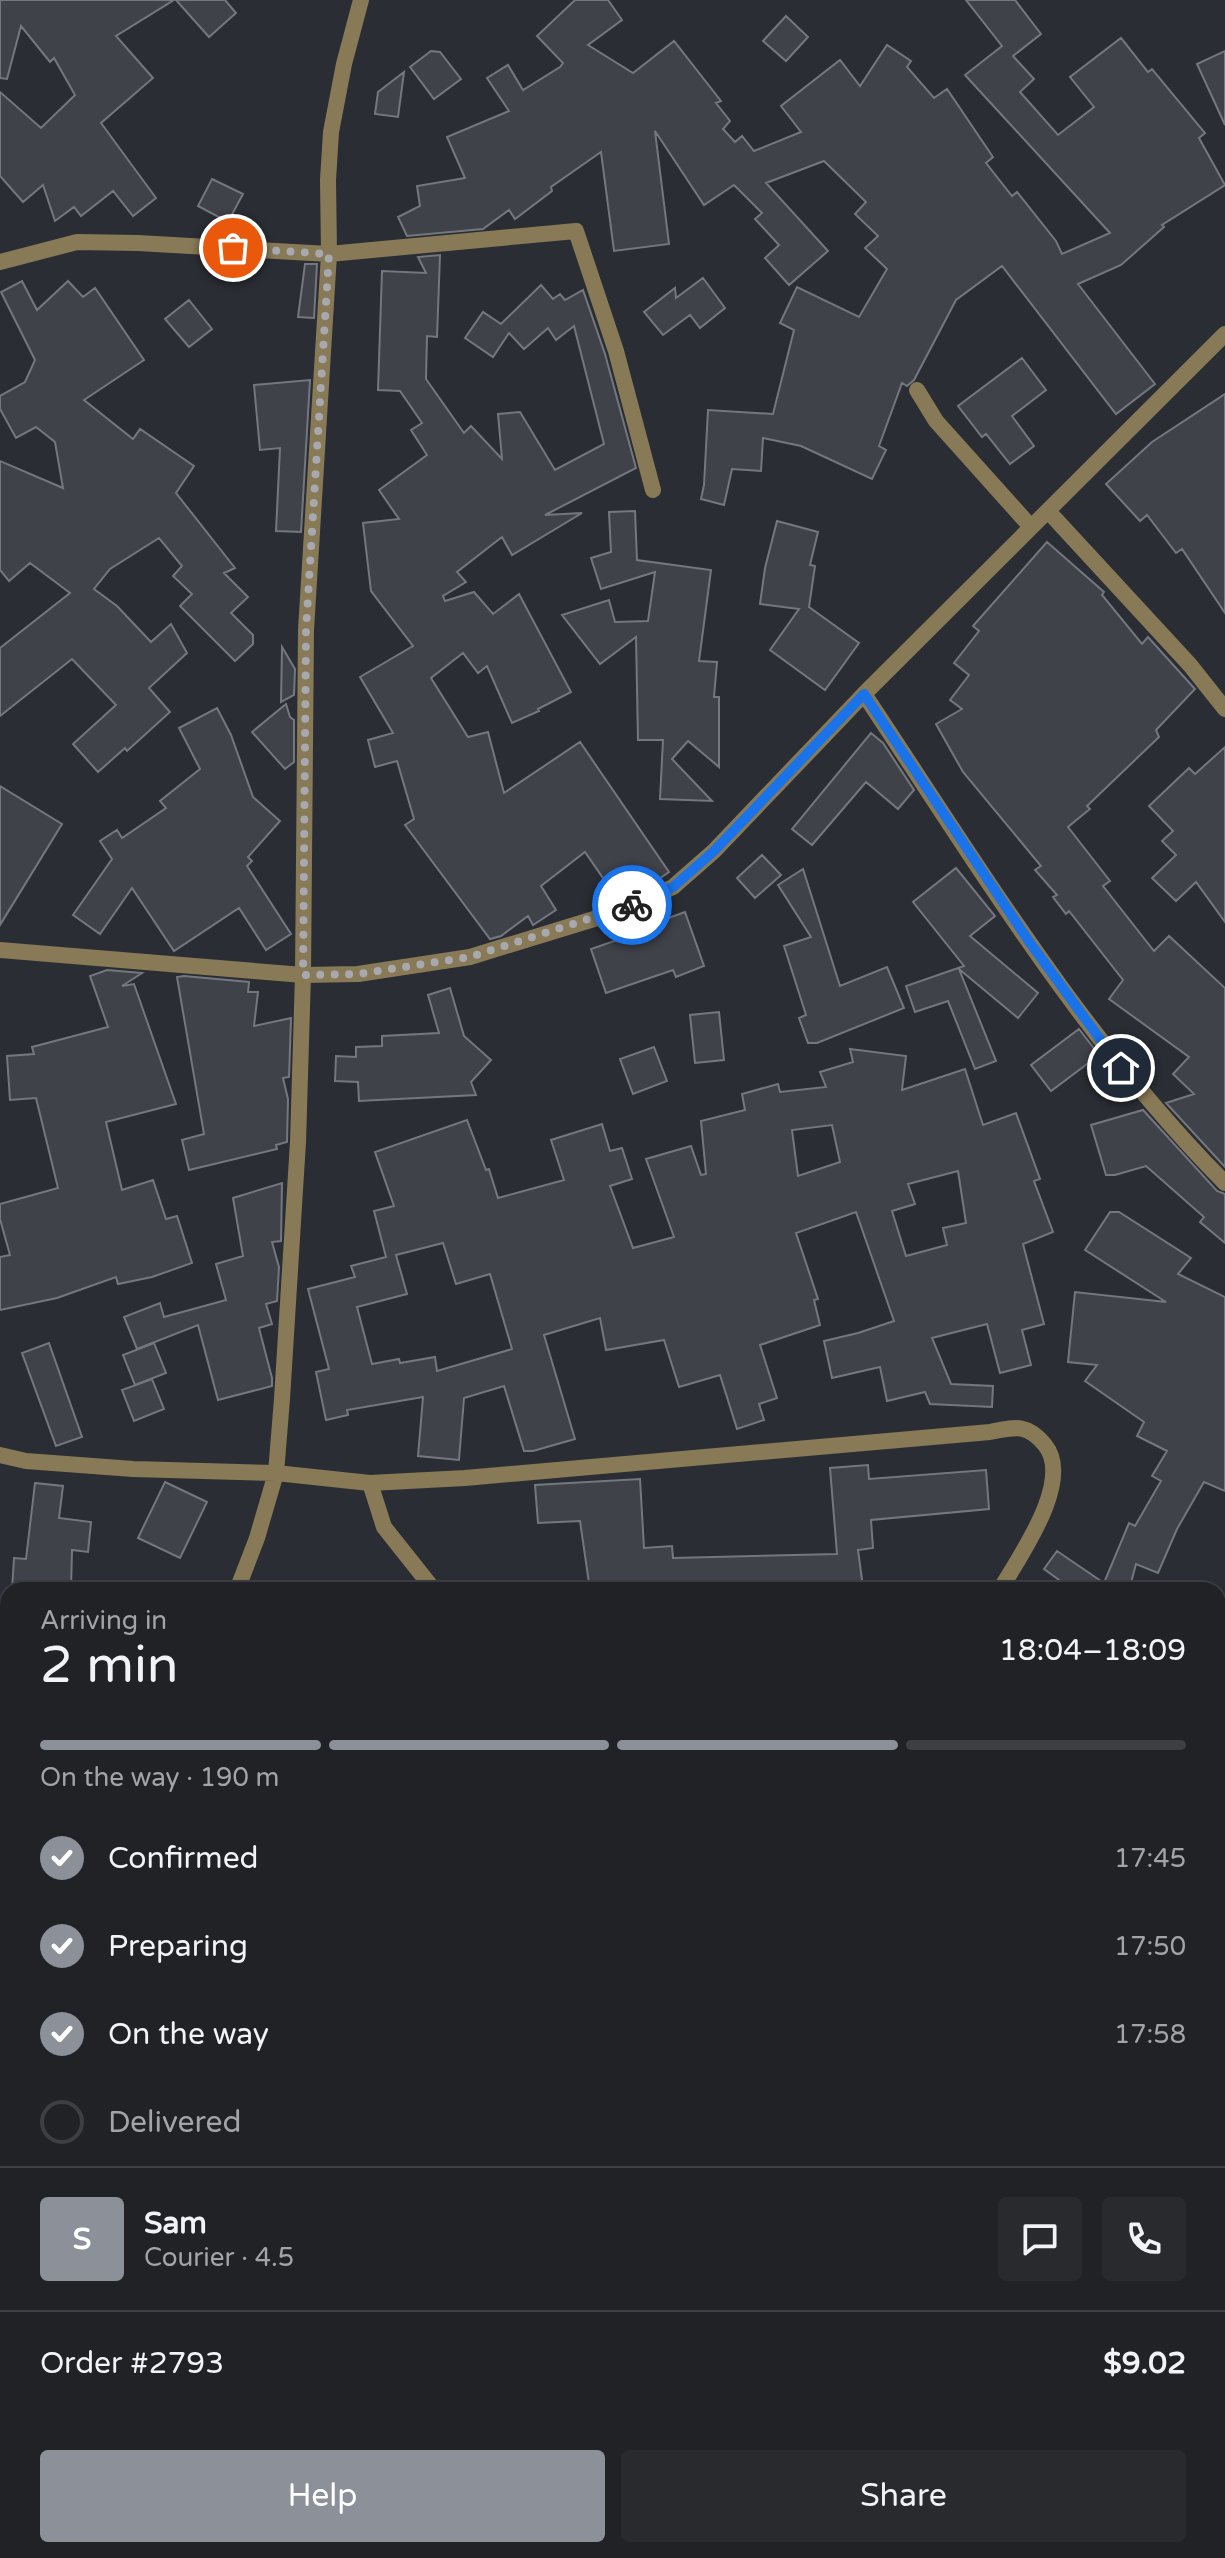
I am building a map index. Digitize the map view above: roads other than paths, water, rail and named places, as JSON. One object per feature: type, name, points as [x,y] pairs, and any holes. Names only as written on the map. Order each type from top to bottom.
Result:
[{"type":"street","points":[[244,1582],[276,1473],[298,1142],[306,630],[329,254],[331,132],[361,0]]},
{"type":"street","points":[[0,262],[77,242],[329,254],[576,231],[616,351],[653,490]]},
{"type":"street","points":[[0,950],[303,975],[358,974],[470,957],[620,911],[673,887],[714,851],[864,694],[1225,334]]},
{"type":"street","points":[[917,390],[936,421],[1031,527]]},
{"type":"street","points":[[1048,511],[1190,665],[1225,709]]},
{"type":"street","points":[[864,694],[1028,940],[1121,1068],[1179,1137],[1225,1183]]},
{"type":"street","points":[[0,1455],[26,1461],[133,1469],[276,1473],[370,1483],[465,1478],[958,1435],[1016,1427],[1034,1432],[1050,1451],[1054,1472],[1043,1516],[1005,1582]]},
{"type":"street","points":[[370,1483],[384,1527],[428,1582]]}]
